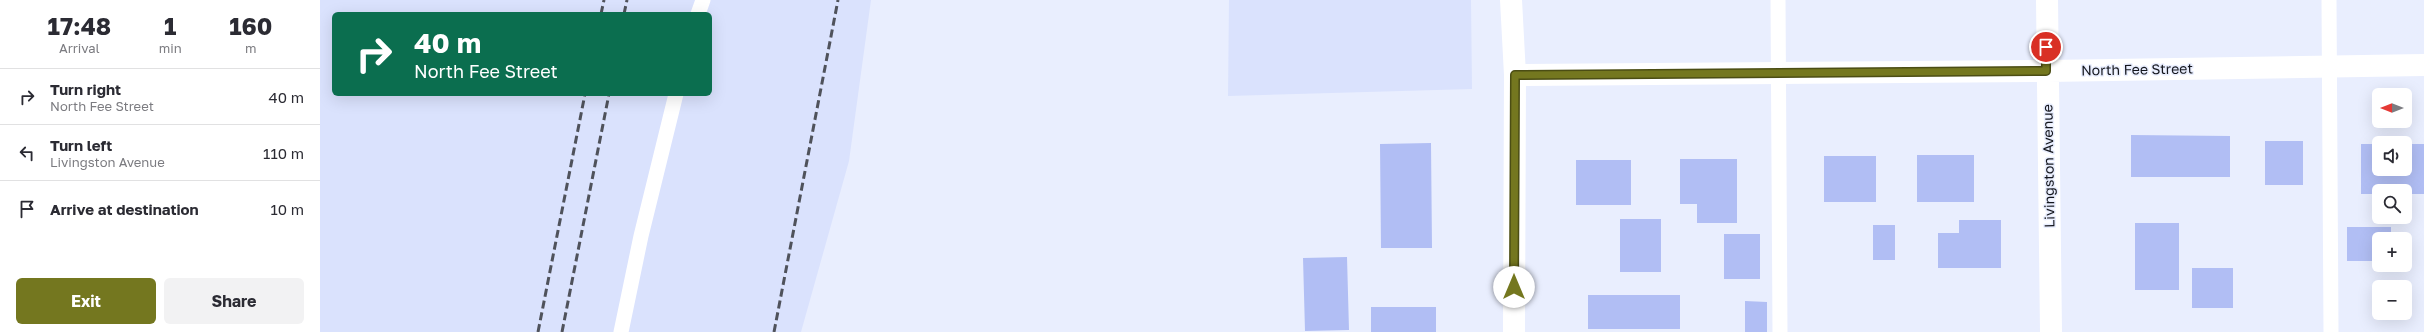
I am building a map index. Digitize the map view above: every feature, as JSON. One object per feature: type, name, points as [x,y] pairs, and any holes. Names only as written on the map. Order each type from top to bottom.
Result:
[{"type":"street","points":[[1511,0],[1515,75],[1514,332]]},
{"type":"street","name":"Livingston Avenue","points":[[2046,0],[2051,332]]},
{"type":"street","name":"North Fee Street","points":[[1515,75],[2046,71],[2330,65],[2424,65]]},
{"type":"lane","points":[[699,12],[703,0]]},
{"type":"lane","points":[[1778,0],[1780,332]]},
{"type":"lane","points":[[2329,0],[2331,332]]},
{"type":"lane","points":[[621,332],[641,236],[676,96]]},
{"type":"shaded area","points":[[320,0],[871,0],[849,161],[801,332],[320,332]]},
{"type":"shaded area","points":[[1229,0],[1471,0],[1472,89],[1228,96]]},
{"type":"building","points":[[2131,135],[2230,136],[2230,177],[2131,177]]},
{"type":"building","points":[[2265,141],[2303,141],[2303,185],[2265,185]]},
{"type":"building","points":[[1431,143],[1432,248],[1381,248],[1380,144]]},
{"type":"building","points":[[2361,144],[2372,144],[2372,176],[2412,176],[2412,144],[2424,144],[2424,194],[2412,194],[2412,184],[2372,184],[2372,194],[2361,194]]},
{"type":"building","points":[[1917,155],[1974,155],[1974,202],[1917,202]]},
{"type":"building","points":[[1824,156],[1876,156],[1876,202],[1824,202]]},
{"type":"building","points":[[1680,159],[1737,159],[1737,223],[1697,223],[1697,204],[1680,204]]},
{"type":"building","points":[[1576,160],[1631,160],[1631,205],[1576,205]]},
{"type":"building","points":[[1620,219],[1661,219],[1661,272],[1620,272]]},
{"type":"building","points":[[1959,220],[2001,220],[2001,268],[1938,268],[1938,233],[1959,233]]},
{"type":"building","points":[[2135,223],[2179,223],[2179,290],[2135,290]]},
{"type":"building","points":[[1873,225],[1895,225],[1895,260],[1873,260]]},
{"type":"building","points":[[2347,227],[2391,227],[2391,232],[2372,232],[2372,261],[2347,261]]},
{"type":"building","points":[[1724,234],[1760,234],[1760,279],[1724,279]]},
{"type":"building","points":[[1347,257],[1349,330],[1305,331],[1303,258]]},
{"type":"building","points":[[2192,268],[2233,268],[2233,308],[2192,308]]},
{"type":"building","points":[[1588,295],[1680,295],[1680,329],[1588,329]]},
{"type":"building","points":[[1745,301],[1767,302],[1767,332],[1745,332]]},
{"type":"building","points":[[1371,307],[1436,307],[1436,332],[1371,332]]},
{"type":"railway","points":[[601,12],[604,0]]},
{"type":"railway","points":[[624,12],[627,0]]},
{"type":"railway","points":[[774,332],[838,0]]},
{"type":"railway","points":[[538,332],[585,96]]},
{"type":"railway","points":[[562,332],[609,96]]},
{"type":"route","points":[[1514,287],[1515,75],[2046,71],[2046,47]]}]
